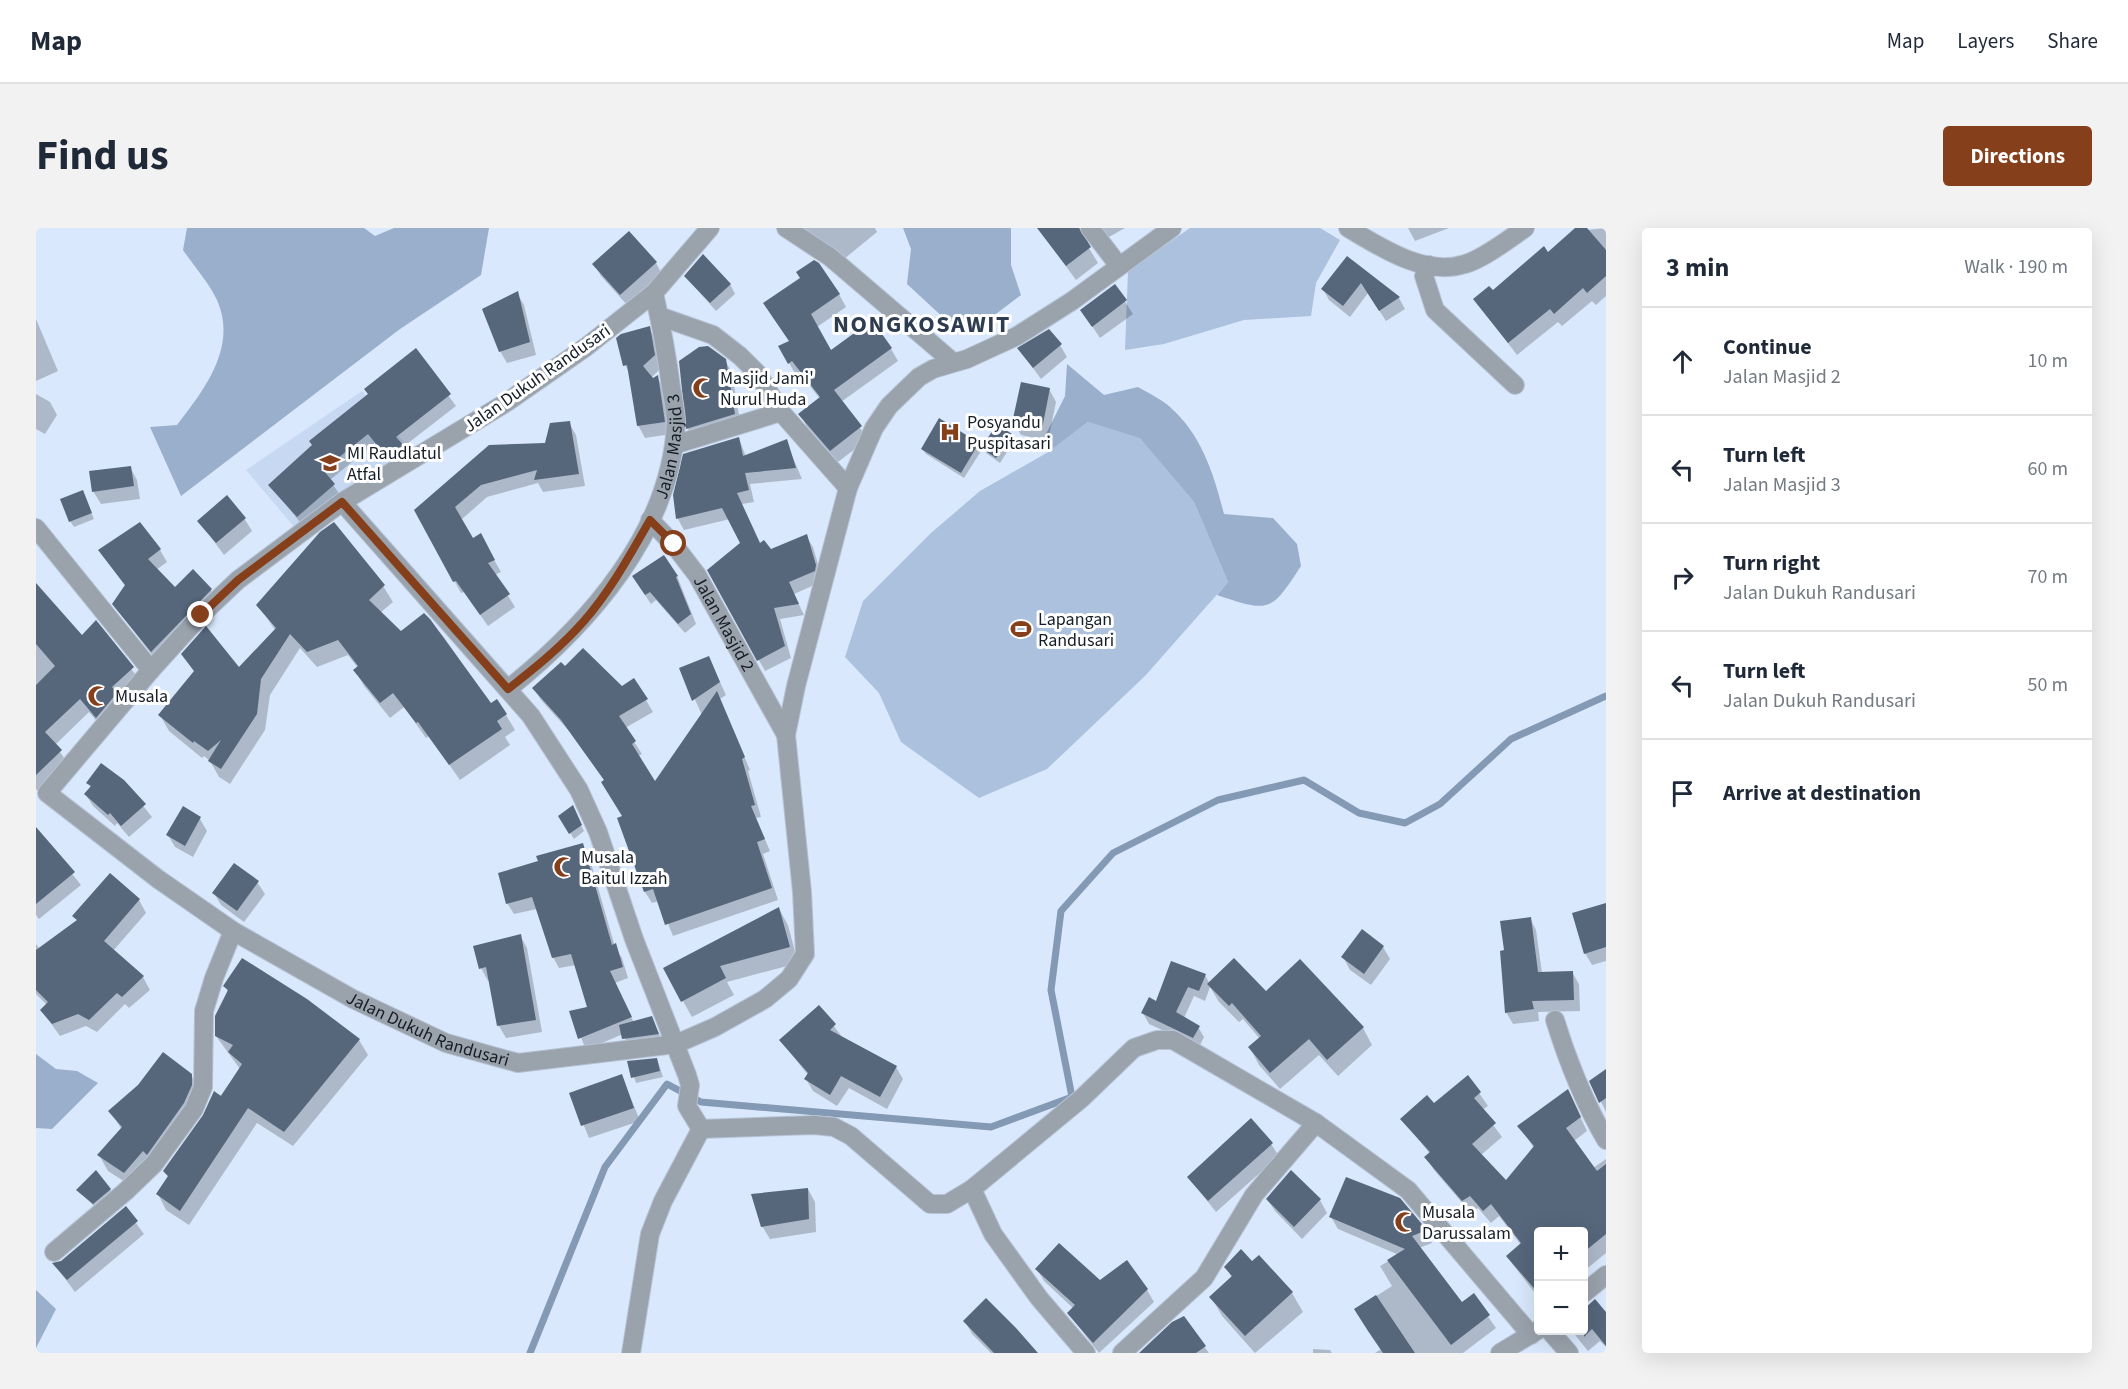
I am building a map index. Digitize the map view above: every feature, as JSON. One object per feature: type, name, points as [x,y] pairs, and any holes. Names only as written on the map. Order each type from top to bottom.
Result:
[{"type":"street","name":"Jalan Dukuh Randusari","points":[[710,228],[654,293],[586,347],[507,402],[342,502],[238,580],[201,615],[42,789],[158,879],[233,931],[353,999],[436,1039],[518,1063],[676,1044],[715,1027],[765,999],[789,980],[805,954],[802,892],[786,735]]},
{"type":"street","points":[[786,228],[830,257],[953,362]]},
{"type":"street","points":[[1090,228],[1119,266]]},
{"type":"street","points":[[786,735],[796,686],[848,488],[865,445],[889,406],[920,377],[1017,336],[1072,301],[1172,228]]},
{"type":"street","points":[[1348,228],[1393,254],[1429,265],[1466,264],[1525,228]]},
{"type":"street","points":[[1429,265],[1424,276],[1435,310],[1515,385]]},
{"type":"street","name":"Jalan Masjid 3","points":[[508,689],[551,655],[585,620],[617,578],[661,496],[674,445],[676,420],[654,293]]},
{"type":"street","points":[[659,316],[713,335],[758,374],[781,412],[848,488]]},
{"type":"street","points":[[674,445],[781,412]]},
{"type":"street","points":[[342,502],[508,689],[555,750],[579,790],[598,832],[634,939],[676,1044],[690,1085],[687,1106],[700,1128]]},
{"type":"street","name":"Jalan Masjid 2","points":[[650,520],[674,544],[696,575],[786,735]]},
{"type":"street","points":[[36,528],[151,670]]},
{"type":"street","points":[[54,1252],[154,1164],[194,1109],[203,1088],[204,1011],[214,978],[233,931]]},
{"type":"street","points":[[1555,1020],[1569,1063],[1606,1140]]},
{"type":"street","points":[[700,1128],[814,1125],[834,1127],[851,1136],[930,1204],[947,1204],[972,1189],[1082,1098],[1134,1048],[1157,1040],[1173,1040],[1316,1123],[1408,1190],[1534,1332]]},
{"type":"street","points":[[1122,1353],[1204,1278],[1254,1196],[1316,1123]]},
{"type":"street","points":[[631,1353],[650,1234],[663,1202],[700,1128]]},
{"type":"street","points":[[972,1189],[993,1234],[1039,1298],[1086,1353]]},
{"type":"street","points":[[1588,1290],[1606,1275]]},
{"type":"street","points":[[1500,1353],[1534,1334]]},
{"type":"street","points":[[1553,1335],[1569,1353]]},
{"type":"shaded area","points":[[187,228],[364,228],[375,236],[394,228],[489,228],[481,275],[400,329],[181,496],[150,427],[177,425],[198,397],[215,367],[221,351],[223,334],[222,317],[217,300],[183,250]]},
{"type":"shaded area","points":[[903,228],[1011,228],[1011,265],[1021,295],[984,323],[947,321],[907,284],[911,249]]},
{"type":"shaded area","points":[[1190,228],[1320,228],[1340,240],[1316,283],[1311,316],[1244,320],[1164,344],[1125,350],[1128,271]]},
{"type":"shaded area","points":[[1067,364],[1104,395],[1138,387],[1166,404],[1181,418],[1199,443],[1211,470],[1224,514],[1273,518],[1297,544],[1301,566],[1275,600],[1268,605],[1259,606],[1248,605],[1217,595],[1228,582],[1194,502],[1140,438],[1088,422],[1050,451],[1043,440],[1065,396]]},
{"type":"shaded area","name":"MI Raudlatul Atfal","points":[[362,391],[415,456],[295,528],[246,470]]},
{"type":"shaded area","name":"Lapangan Randusari","points":[[1088,422],[1140,437],[1194,502],[1228,582],[1145,676],[1047,769],[979,798],[901,742],[879,693],[845,657],[863,601],[931,533],[980,491],[1050,451]]},
{"type":"shaded area","points":[[36,1054],[56,1069],[77,1071],[98,1083],[52,1129],[36,1128]]},
{"type":"shaded area","points":[[36,1290],[56,1309],[36,1348]]},
{"type":"building","points":[[1037,228],[1079,228],[1091,247],[1066,266]]},
{"type":"building","points":[[1575,228],[1587,228],[1606,250],[1606,276],[1587,293],[1583,288],[1554,314],[1550,309],[1508,343],[1473,299],[1489,286],[1493,290],[1544,246],[1548,252]]},
{"type":"building","points":[[629,231],[657,262],[620,295],[592,264]]},
{"type":"building","points":[[703,254],[731,284],[710,303],[684,276]]},
{"type":"building","points":[[1347,256],[1400,297],[1379,311],[1361,283],[1343,306],[1321,289]]},
{"type":"building","points":[[814,260],[819,263],[840,294],[811,314],[831,350],[872,320],[892,348],[834,390],[862,426],[830,451],[798,414],[820,397],[792,361],[788,364],[778,346],[789,341],[763,303],[800,278],[796,272]]},
{"type":"building","points":[[1115,284],[1127,300],[1092,327],[1080,310]]},
{"type":"building","points":[[518,291],[530,342],[499,352],[482,309]]},
{"type":"building","points":[[650,326],[655,355],[643,366],[653,378],[658,375],[665,422],[637,426],[627,365],[623,366],[616,338],[621,334]]},
{"type":"building","points":[[1049,329],[1062,344],[1033,368],[1017,348]]},
{"type":"building","name":"Masjid Jami' Nurul Huda","points":[[708,346],[726,359],[735,414],[686,429],[679,361],[699,347]]},
{"type":"building","points":[[416,348],[451,394],[396,437],[404,446],[388,459],[368,434],[323,470],[335,484],[297,517],[268,485],[312,445],[309,441],[368,394],[364,389]]},
{"type":"building","points":[[1021,382],[1050,388],[1042,429],[1012,423]]},
{"type":"building","points":[[939,418],[979,443],[961,473],[921,449]]},
{"type":"building","points":[[570,421],[579,474],[534,480],[537,470],[481,485],[455,507],[473,538],[481,533],[495,560],[488,563],[510,594],[480,615],[456,581],[453,582],[414,510],[489,445],[545,443],[550,423]]},
{"type":"building","points":[[997,424],[1012,434],[996,458],[981,448]]},
{"type":"building","points":[[739,437],[743,456],[787,439],[796,468],[745,473],[749,490],[737,493],[760,543],[764,540],[771,549],[807,534],[816,565],[815,571],[789,582],[799,604],[774,608],[785,646],[757,661],[707,570],[740,543],[722,508],[676,519],[673,495],[683,454]]},
{"type":"building","points":[[131,466],[134,486],[92,492],[89,471]]},
{"type":"building","points":[[83,490],[92,513],[69,522],[60,499]]},
{"type":"building","points":[[227,495],[246,518],[216,543],[197,521]]},
{"type":"building","points":[[140,522],[161,549],[148,559],[175,587],[193,569],[212,589],[151,652],[112,604],[125,585],[98,550]]},
{"type":"building","points":[[334,522],[385,585],[369,600],[401,631],[424,613],[491,703],[497,699],[507,714],[497,721],[502,729],[449,765],[418,722],[416,723],[393,693],[380,703],[353,670],[358,666],[338,640],[307,652],[290,634],[261,679],[257,714],[221,769],[208,761],[221,740],[208,751],[194,741],[193,743],[158,715],[194,671],[181,654],[206,626],[239,667],[276,628],[256,605],[320,532]]},
{"type":"building","points":[[664,555],[678,576],[676,577],[691,614],[678,624],[650,592],[645,595],[632,576]]},
{"type":"building","points":[[36,583],[82,635],[96,620],[134,667],[112,687],[117,693],[96,718],[80,699],[45,732],[62,750],[36,775],[36,685],[55,666],[36,644]]},
{"type":"building","points":[[583,648],[622,686],[634,678],[648,699],[619,716],[636,741],[632,744],[655,781],[717,691],[745,757],[742,759],[755,805],[751,806],[765,839],[757,842],[772,888],[665,925],[653,889],[644,892],[617,818],[622,816],[601,782],[604,780],[561,720],[532,688],[561,662],[565,666]]},
{"type":"building","points":[[709,656],[720,682],[692,701],[679,668]]},
{"type":"building","points":[[101,763],[124,780],[146,804],[121,826],[110,813],[108,815],[84,794],[91,786],[86,783]]},
{"type":"building","points":[[573,805],[582,825],[569,834],[558,816]]},
{"type":"building","points":[[183,806],[201,817],[185,846],[166,835]]},
{"type":"building","points":[[36,827],[75,872],[36,904]]},
{"type":"building","points":[[583,843],[612,945],[616,943],[623,967],[610,971],[632,1017],[578,1039],[569,1011],[587,1007],[571,954],[552,958],[532,897],[506,904],[498,873],[538,861],[536,856]]},
{"type":"building","points":[[234,863],[259,881],[237,911],[212,893]]},
{"type":"building","points":[[110,873],[140,899],[104,941],[144,976],[122,997],[117,993],[89,1020],[78,1014],[52,1024],[40,1010],[48,1002],[36,990],[36,950],[77,920],[72,916]]},
{"type":"building","points":[[1606,903],[1606,947],[1584,954],[1572,913]]},
{"type":"building","points":[[779,907],[790,947],[720,966],[726,978],[681,1002],[663,968]]},
{"type":"building","points":[[1531,917],[1538,972],[1573,971],[1574,1000],[1532,1001],[1534,1009],[1505,1013],[1500,951],[1504,950],[1500,921]]},
{"type":"building","points":[[1362,929],[1384,946],[1364,974],[1341,957]]},
{"type":"building","points":[[521,934],[536,1020],[497,1026],[486,967],[479,969],[473,946]]},
{"type":"building","points":[[242,958],[307,999],[360,1039],[284,1132],[248,1108],[180,1211],[156,1194],[168,1176],[163,1171],[203,1115],[214,1091],[221,1096],[242,1064],[228,1052],[233,1045],[215,1036],[215,1016],[228,990],[223,986]]},
{"type":"building","points":[[1234,958],[1266,991],[1300,959],[1364,1027],[1327,1060],[1309,1039],[1270,1073],[1248,1047],[1261,1036],[1232,1003],[1229,1006],[1207,984]]},
{"type":"building","points":[[1171,961],[1206,974],[1199,991],[1188,987],[1176,1012],[1200,1026],[1193,1038],[1141,1013],[1149,997],[1156,1001]]},
{"type":"building","points":[[819,1005],[836,1024],[830,1030],[897,1066],[880,1097],[841,1076],[830,1095],[804,1079],[808,1073],[779,1040]]},
{"type":"building","points":[[652,1016],[659,1034],[622,1039],[619,1025]]},
{"type":"building","points":[[163,1052],[192,1074],[192,1085],[184,1103],[147,1155],[143,1151],[124,1173],[97,1155],[122,1127],[108,1111],[138,1085]]},
{"type":"building","points":[[657,1058],[660,1071],[631,1078],[627,1061]]},
{"type":"building","points":[[1606,1069],[1606,1098],[1599,1103],[1589,1081]]},
{"type":"building","points":[[622,1074],[634,1108],[581,1126],[569,1093]]},
{"type":"building","points":[[1468,1075],[1481,1092],[1474,1098],[1496,1123],[1472,1144],[1506,1180],[1534,1146],[1517,1126],[1568,1089],[1581,1117],[1566,1128],[1597,1171],[1606,1164],[1606,1234],[1588,1249],[1588,1227],[1534,1227],[1534,1288],[1506,1256],[1521,1243],[1491,1204],[1483,1211],[1470,1196],[1462,1201],[1424,1157],[1430,1152],[1400,1119],[1427,1095],[1434,1103]]},
{"type":"building","points":[[1251,1118],[1273,1143],[1208,1201],[1187,1177]]},
{"type":"building","points":[[96,1170],[111,1189],[93,1204],[76,1190]]},
{"type":"building","points":[[1291,1170],[1321,1199],[1294,1227],[1266,1199]]},
{"type":"building","points":[[1346,1177],[1400,1198],[1427,1230],[1412,1236],[1462,1302],[1474,1293],[1490,1315],[1451,1345],[1387,1260],[1405,1249],[1329,1217]]},
{"type":"building","points":[[808,1188],[809,1219],[761,1227],[751,1194]]},
{"type":"building","points":[[126,1206],[138,1221],[67,1280],[52,1263],[61,1261]]},
{"type":"building","points":[[1059,1243],[1100,1280],[1127,1260],[1148,1289],[1093,1343],[1067,1313],[1075,1305],[1035,1269]]},
{"type":"building","points":[[1241,1249],[1252,1261],[1259,1255],[1293,1292],[1245,1336],[1209,1297],[1232,1276],[1224,1267]]},
{"type":"building","points":[[1376,1295],[1415,1353],[1383,1353],[1368,1331],[1354,1309]]},
{"type":"building","points":[[986,1298],[1038,1353],[994,1353],[963,1321]]},
{"type":"building","points":[[1595,1299],[1606,1312],[1606,1346],[1592,1329],[1588,1333],[1588,1305]]},
{"type":"building","points":[[1184,1316],[1206,1346],[1196,1353],[1139,1353],[1172,1322]]},
{"type":"waterway","points":[[530,1353],[605,1167],[667,1084],[701,1102],[991,1127],[1072,1097],[1051,990],[1061,911],[1113,853],[1218,800],[1304,780],[1359,813],[1405,823],[1440,804],[1511,739],[1606,696]]},
{"type":"place","name":"Masjid Jami' Nurul Huda","points":[[703,388]]},
{"type":"place","name":"Posyandu Puspitasari","points":[[950,432]]},
{"type":"place","name":"MI Raudlatul Atfal","points":[[330,463]]},
{"type":"place","name":"Lapangan Randusari","points":[[1021,629]]},
{"type":"place","name":"Musala","points":[[98,696]]},
{"type":"place","name":"Musala Baitul Izzah","points":[[564,867]]},
{"type":"place","name":"Musala Darussalam","points":[[1405,1222]]},
{"type":"district","name":"NONGKOSAWIT","points":[[922,324]]},
{"type":"route","points":[[201,615],[238,580],[342,502],[508,689],[551,655],[585,620],[617,578],[650,520],[674,544]]}]
